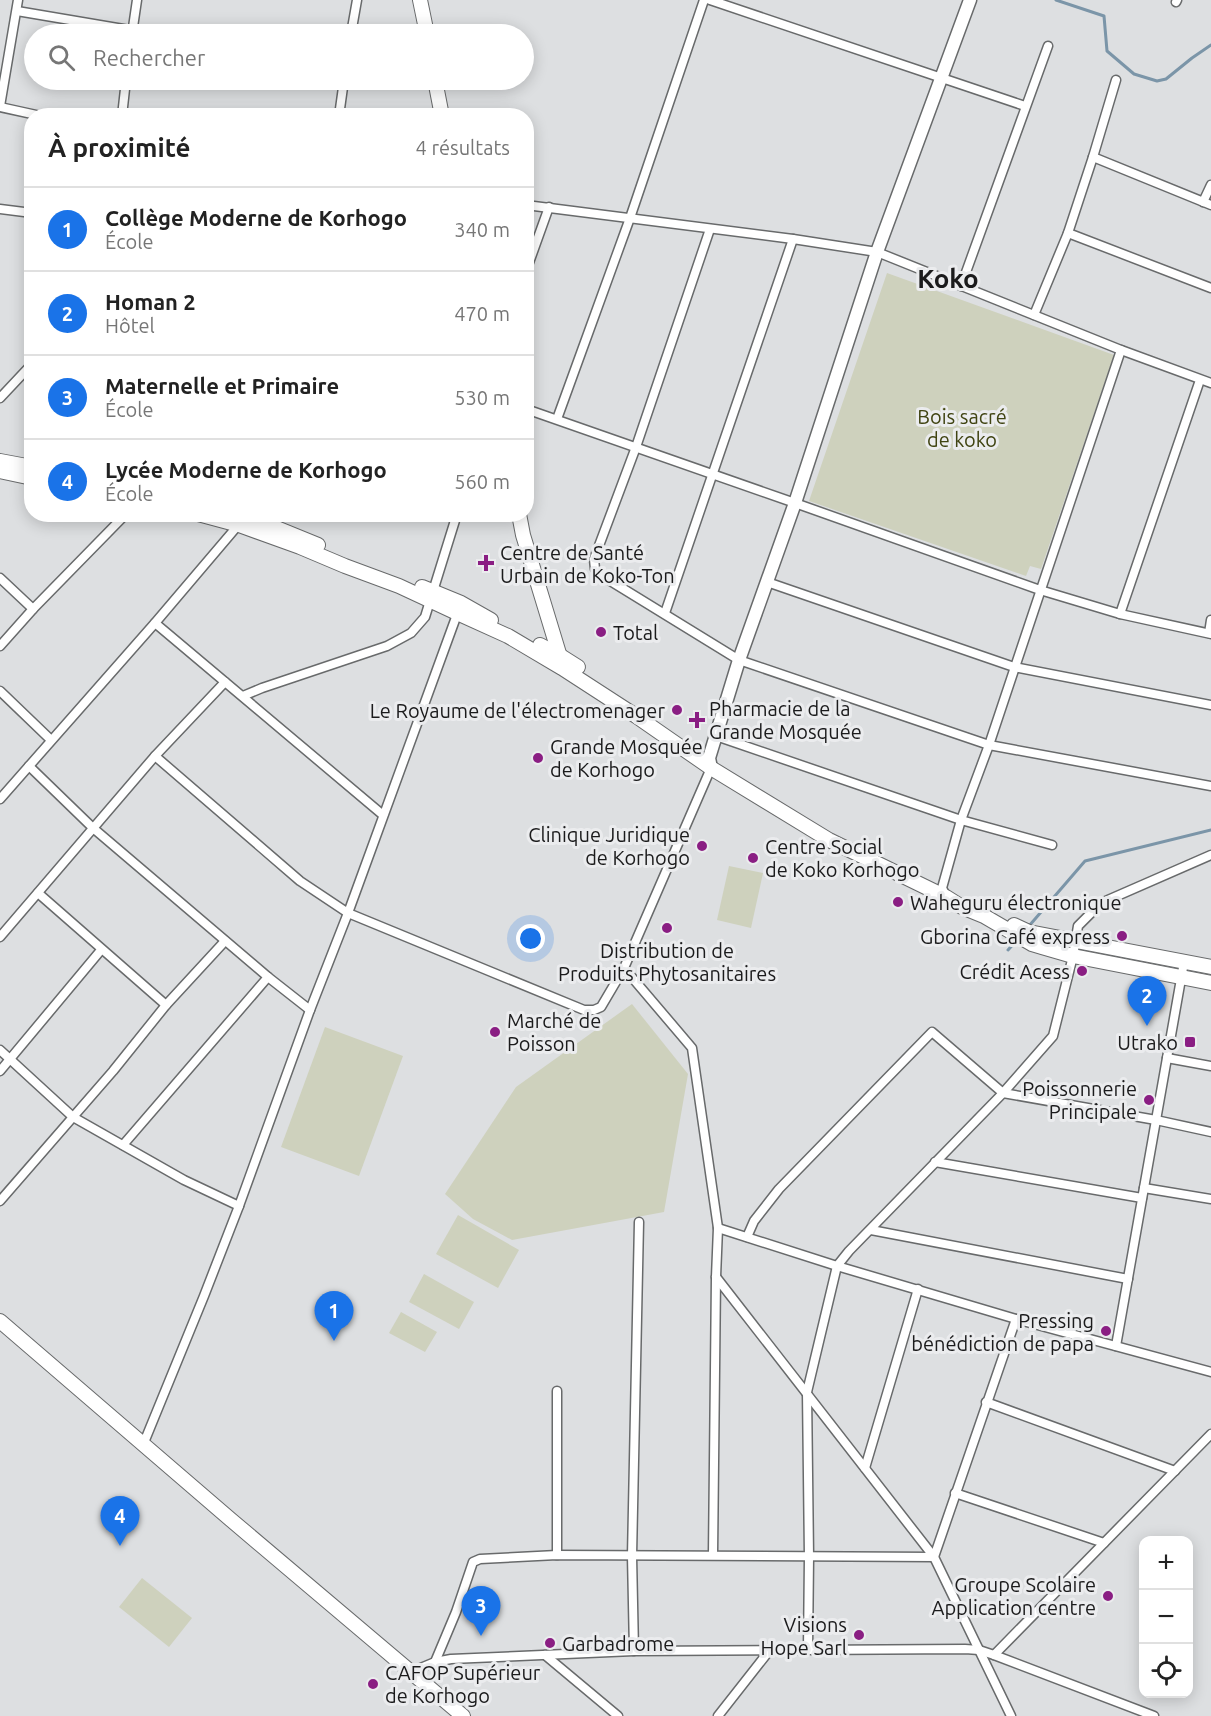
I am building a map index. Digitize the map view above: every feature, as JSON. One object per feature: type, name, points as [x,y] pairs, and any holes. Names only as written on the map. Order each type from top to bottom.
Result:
[{"type":"main road","points":[[420,0],[425,24]]},
{"type":"main road","points":[[437,90],[440,108]]},
{"type":"main road","points":[[0,461],[24,466]]},
{"type":"main road","points":[[0,471],[24,476]]},
{"type":"main road","points":[[257,522],[298,536],[459,608],[508,636],[561,661],[636,716],[710,763],[806,820],[922,876],[944,892],[1019,932],[1032,944],[1073,956],[1211,983]]},
{"type":"main road","points":[[521,522],[561,661]]},
{"type":"main road","points":[[1019,932],[1211,967]]},
{"type":"main road","points":[[0,1321],[463,1716]]},
{"type":"street","points":[[18,0],[0,106],[24,112]]},
{"type":"street","points":[[133,24],[137,0]]},
{"type":"street","points":[[353,24],[357,0]]},
{"type":"street","points":[[558,419],[630,218],[704,0]]},
{"type":"street","points":[[711,0],[1025,106]]},
{"type":"street","points":[[155,756],[300,881],[348,913],[584,1010],[601,1007],[624,968],[710,763],[739,660],[795,503],[877,252],[970,0]]},
{"type":"street","points":[[17,11],[85,24]]},
{"type":"street","points":[[961,286],[1048,46]]},
{"type":"street","points":[[1034,315],[1068,233],[1116,80]]},
{"type":"street","points":[[123,108],[125,90]]},
{"type":"street","points":[[340,108],[343,90]]},
{"type":"street","points":[[1093,157],[1207,203],[1211,185]]},
{"type":"street","points":[[534,206],[877,252],[1121,351],[1211,383]]},
{"type":"street","points":[[534,249],[549,207]]},
{"type":"street","points":[[0,209],[24,212]]},
{"type":"street","points":[[710,229],[636,447],[594,559],[595,569],[604,577],[739,660],[989,745],[1211,786]]},
{"type":"street","points":[[1068,233],[1211,288]]},
{"type":"street","points":[[665,614],[793,239]]},
{"type":"street","points":[[944,892],[961,820],[989,745],[1121,351]]},
{"type":"street","points":[[0,398],[24,372]]},
{"type":"street","points":[[1120,614],[1200,380]]},
{"type":"street","points":[[534,412],[1040,590],[1120,614],[1210,634],[1211,620]]},
{"type":"street","points":[[0,646],[118,522]]},
{"type":"street","points":[[0,799],[155,623],[239,522]]},
{"type":"street","points":[[243,696],[396,642],[411,633],[424,617],[455,522]]},
{"type":"street","points":[[0,578],[33,609]]},
{"type":"street","points":[[767,582],[1014,667],[1211,705]]},
{"type":"street","points":[[142,1444],[239,1206],[459,608]]},
{"type":"street","points":[[155,623],[383,815]]},
{"type":"street","points":[[0,937],[155,756],[225,682]]},
{"type":"street","points":[[0,692],[51,740]]},
{"type":"street","points":[[716,736],[961,820],[1052,845]]},
{"type":"street","points":[[28,765],[93,828],[310,1010]]},
{"type":"street","points":[[808,1649],[807,1392],[837,1266],[1004,1093],[1053,1036],[1078,926],[1101,903],[1211,855]]},
{"type":"street","points":[[38,893],[166,1005]]},
{"type":"street","points":[[0,1201],[166,1005],[225,940]]},
{"type":"street","points":[[0,1071],[101,950]]},
{"type":"street","points":[[1116,1346],[1184,962]]},
{"type":"street","points":[[624,968],[692,1048],[718,1228],[713,1556]]},
{"type":"street","points":[[123,1145],[268,977]]},
{"type":"street","points":[[747,1237],[754,1221],[779,1189],[932,1032],[1004,1093],[1211,1131]]},
{"type":"street","points":[[0,1050],[73,1117],[184,1180],[239,1206]]},
{"type":"street","points":[[1167,1058],[1211,1066]]},
{"type":"street","points":[[935,1162],[1142,1198]]},
{"type":"street","points":[[1144,1188],[1211,1199]]},
{"type":"street","points":[[634,1651],[632,1556],[639,1222]]},
{"type":"street","points":[[718,1228],[1016,1319],[1211,1372]]},
{"type":"street","points":[[871,1230],[1128,1280]]},
{"type":"street","points":[[716,1277],[934,1557],[1011,1716]]},
{"type":"street","points":[[865,1468],[918,1289]]},
{"type":"street","points":[[934,1557],[1016,1319]]},
{"type":"street","points":[[557,1391],[557,1555]]},
{"type":"street","points":[[987,1402],[1175,1471]]},
{"type":"street","points":[[994,1655],[1211,1434]]},
{"type":"street","points":[[955,1493],[1104,1543]]},
{"type":"street","points":[[435,1662],[456,1612],[473,1562],[480,1559],[557,1555],[934,1557]]},
{"type":"street","points":[[411,1672],[435,1662],[451,1659],[634,1651],[979,1650],[1154,1716]]},
{"type":"street","points":[[718,1716],[769,1651]]},
{"type":"street","points":[[545,1655],[618,1716]]},
{"type":"green space","name":"Bois sacré de koko","points":[[887,273],[1114,355],[1041,569],[1030,566],[1026,576],[809,501]]},
{"type":"green space","points":[[729,866],[763,873],[751,928],[717,920]]},
{"type":"green space","points":[[632,1004],[688,1074],[664,1212],[512,1240],[473,1219],[445,1194],[516,1087]]},
{"type":"green space","points":[[325,1027],[403,1056],[359,1176],[281,1147]]},
{"type":"green space","points":[[458,1215],[519,1250],[498,1288],[436,1254]]},
{"type":"green space","points":[[424,1274],[474,1302],[459,1329],[409,1302]]},
{"type":"green space","points":[[401,1312],[437,1332],[425,1352],[389,1333]]},
{"type":"green space","points":[[142,1578],[192,1618],[169,1647],[119,1607]]},
{"type":"waterway","points":[[1056,0],[1104,16],[1107,51],[1134,74],[1157,81],[1166,79],[1211,45]]},
{"type":"waterway","points":[[1029,926],[1085,861],[1211,830]]},
{"type":"waterway","points":[[1008,950],[1017,940]]},
{"type":"place","name":"Centre de Santé Urbain de Koko-Ton","points":[[486,563]]},
{"type":"place","name":"Total","points":[[601,632]]},
{"type":"place","name":"Le Royaume de l'électromenager","points":[[677,710]]},
{"type":"place","name":"Pharmacie de la Grande Mosquée","points":[[697,720]]},
{"type":"place","name":"Grande Mosquée de Korhogo","points":[[538,758]]},
{"type":"place","name":"Clinique Juridique de Korhogo","points":[[702,846]]},
{"type":"place","name":"Centre Social de Koko Korhogo","points":[[753,858]]},
{"type":"place","name":"Waheguru électronique","points":[[898,902]]},
{"type":"place","name":"Distribution de Produits Phytosanitaires","points":[[667,928]]},
{"type":"place","name":"Gborina Café express","points":[[1122,936]]},
{"type":"place","name":"Crédit Acess","points":[[1082,971]]},
{"type":"place","name":"Homan 2","points":[[1147,1026]]},
{"type":"place","name":"Marché de Poisson","points":[[495,1032]]},
{"type":"place","name":"Utrako","points":[[1190,1042]]},
{"type":"place","name":"Poissonnerie Principale","points":[[1149,1100]]},
{"type":"place","name":"Pressing bénédiction de papa","points":[[1106,1331]]},
{"type":"place","name":"Collège Moderne de Korhogo","points":[[334,1341]]},
{"type":"place","name":"Lycée Moderne de Korhogo","points":[[120,1546]]},
{"type":"place","name":"Groupe Scolaire Application centre","points":[[1108,1596]]},
{"type":"place","name":"Visions Hope Sarl","points":[[859,1635]]},
{"type":"place","name":"Maternelle et Primaire","points":[[481,1636]]},
{"type":"place","name":"Garbadrome","points":[[550,1643]]},
{"type":"place","name":"CAFOP Supérieur de Korhogo","points":[[373,1684]]},
{"type":"district","name":"Koko","points":[[948,278]]}]
